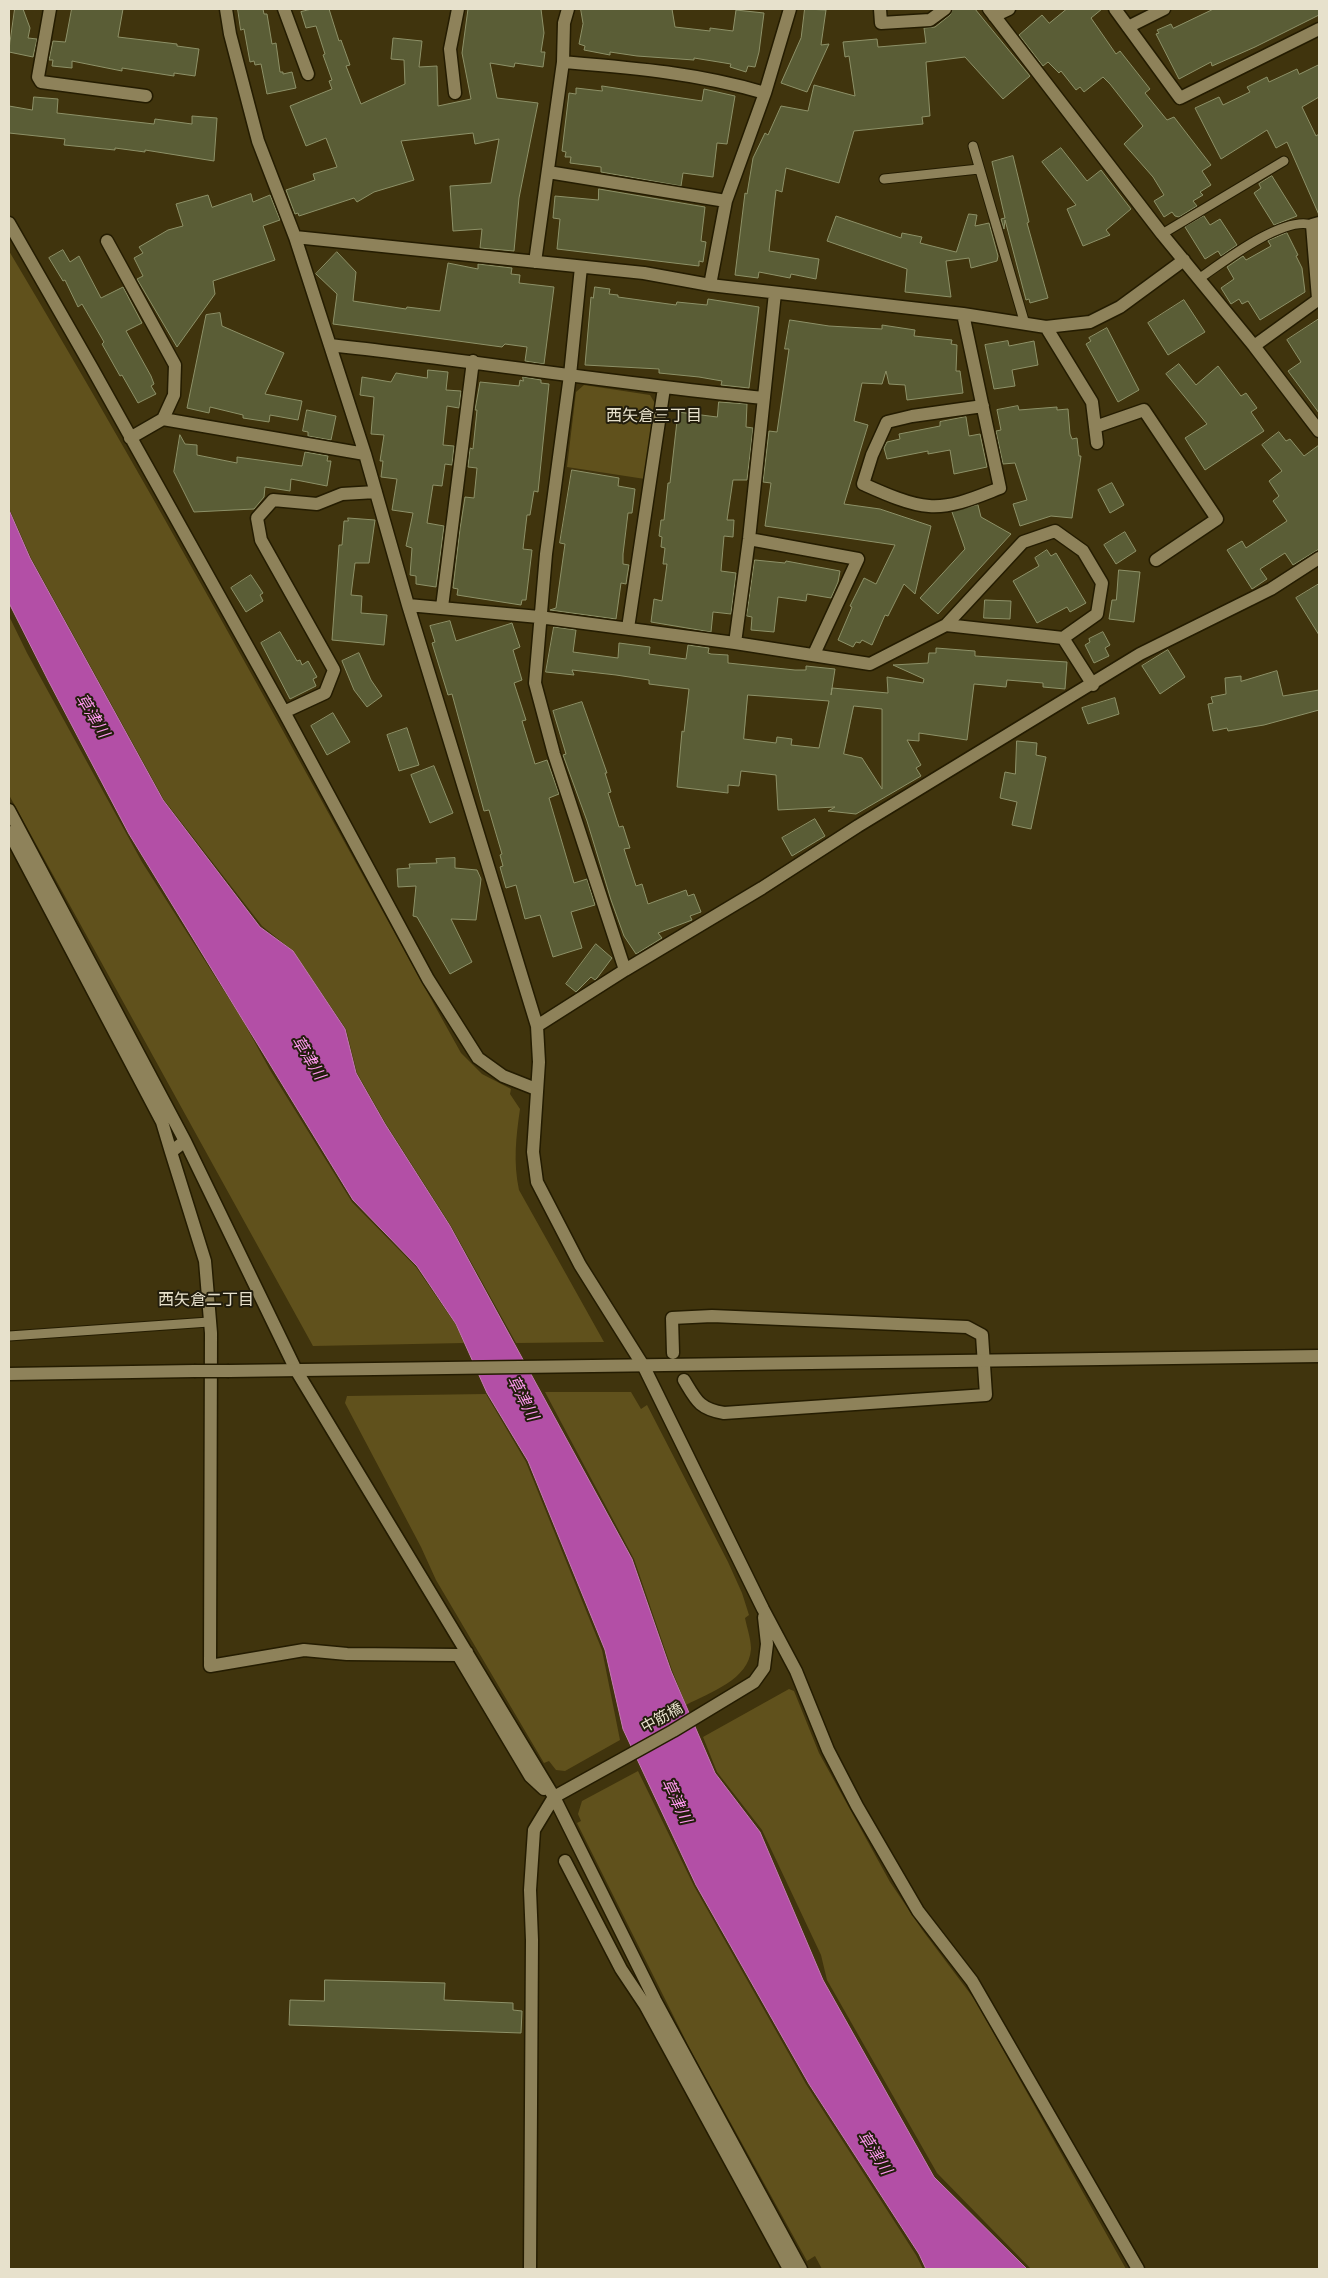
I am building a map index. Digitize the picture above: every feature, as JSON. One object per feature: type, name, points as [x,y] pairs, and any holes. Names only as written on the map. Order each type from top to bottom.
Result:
[{"type":"street","points":[[50,9],[38,77],[41,82],[146,96]]},
{"type":"street","points":[[226,9],[230,34],[258,141],[295,236],[365,454],[408,605],[537,1026],[539,1062],[533,1152],[537,1182],[580,1265],[644,1367],[763,1609],[796,1671],[828,1750],[901,1884],[918,1911],[972,1981],[1138,2269]]},
{"type":"street","points":[[284,9],[308,74]]},
{"type":"street","points":[[455,93],[450,49],[458,9]]},
{"type":"street","points":[[535,262],[563,62],[564,23],[568,9]]},
{"type":"street","points":[[710,285],[726,201],[765,92],[790,9]]},
{"type":"street","points":[[880,9],[881,24],[930,20],[945,9]]},
{"type":"street","points":[[1009,9],[992,12],[1162,234],[1200,278],[1319,431]]},
{"type":"street","points":[[1115,9],[1180,98],[1319,29]]},
{"type":"street","points":[[1128,26],[1164,9]]},
{"type":"street","points":[[563,62],[670,71],[721,80],[765,92]]},
{"type":"street","points":[[548,172],[726,201]]},
{"type":"street","points":[[9,224],[284,712],[428,979],[473,1052],[487,1066],[504,1076],[536,1089]]},
{"type":"street","points":[[1254,346],[1319,299],[1315,224]]},
{"type":"street","points":[[295,236],[644,273],[710,285],[964,314],[1046,327],[1090,322],[1120,307],[1184,260]]},
{"type":"street","points":[[106,242],[174,365],[174,395],[163,419],[130,438]]},
{"type":"street","points":[[581,267],[570,375],[539,617],[534,683],[543,722],[625,970]]},
{"type":"street","points":[[735,643],[749,539],[775,293]]},
{"type":"street","points":[[964,314],[1000,488],[963,501],[929,506],[891,496],[863,484],[872,454],[887,422],[912,416],[983,406]]},
{"type":"street","points":[[1046,327],[1092,402],[1097,443]]},
{"type":"street","points":[[330,345],[473,361],[664,388],[764,398]]},
{"type":"street","points":[[442,607],[473,361]]},
{"type":"street","points":[[628,628],[664,388]]},
{"type":"street","points":[[1095,427],[1144,410],[1217,519],[1156,560]]},
{"type":"street","points":[[163,419],[365,454]]},
{"type":"street","points":[[284,712],[325,693],[334,670],[261,540],[257,518],[274,500],[317,504],[342,494],[376,492]]},
{"type":"street","points":[[408,605],[539,617],[628,628],[814,654],[870,664],[946,625],[1023,542],[1055,531],[1083,551],[1102,583],[1097,614],[1063,638],[946,625]]},
{"type":"street","points":[[749,539],[858,559],[814,654]]},
{"type":"street","points":[[537,1026],[625,970],[762,888],[858,826],[1093,685],[1140,654],[1271,589],[1319,558]]},
{"type":"street","points":[[1063,638],[1093,685]]},
{"type":"street","points":[[9,810],[185,1141],[296,1370],[463,1653],[554,1797],[650,2002],[789,2269]]},
{"type":"street","points":[[9,832],[162,1122],[205,1261],[211,1333],[210,1666],[304,1650],[348,1654],[463,1653]]},
{"type":"street","points":[[171,1152],[185,1141]]},
{"type":"street","points":[[672,1353],[672,1318],[712,1316],[967,1327],[982,1335],[986,1395],[724,1413],[710,1411],[697,1403],[684,1380]]},
{"type":"street","points":[[9,1374],[644,1367],[1319,1356]]},
{"type":"street","name":"中筋橋","points":[[554,1797],[742,1691],[754,1682],[764,1668],[767,1644],[763,1609]]},
{"type":"street","points":[[530,2269],[532,1950],[530,1890],[534,1830],[554,1797]]},
{"type":"street","points":[[566,1861],[621,1969],[650,2002],[801,2269]]},
{"type":"lane","points":[[973,146],[1025,324]]},
{"type":"lane","points":[[1162,234],[1284,161]]},
{"type":"lane","points":[[884,179],[979,169]]},
{"type":"lane","points":[[1200,278],[1253,243],[1287,226],[1303,222],[1315,224]]},
{"type":"lane","points":[[9,1336],[209,1322]]},
{"type":"shaded area","points":[[9,251],[182,549],[461,1053],[482,1074],[511,1089],[510,1094],[520,1109],[516,1140],[519,1190],[604,1342],[516,1343],[451,1226],[386,1124],[357,1073],[346,1029],[293,951],[262,926],[164,800],[31,558],[9,508]]},
{"type":"shaded area","points":[[584,385],[650,395],[656,405],[645,479],[567,467],[576,392]]},
{"type":"shaded area","points":[[9,616],[27,653],[142,862],[242,1019],[270,1070],[352,1202],[416,1267],[456,1325],[464,1343],[313,1346],[9,795]]},
{"type":"shaded area","points":[[545,1392],[631,1392],[641,1409],[647,1405],[728,1562],[742,1593],[749,1615],[745,1618],[751,1645],[749,1660],[736,1677],[717,1690],[686,1705],[634,1559]]},
{"type":"shaded area","points":[[486,1394],[526,1462],[602,1650],[620,1740],[565,1771],[556,1770],[549,1761],[544,1763],[436,1580],[421,1547],[345,1403],[347,1396]]},
{"type":"shaded area","points":[[789,1689],[794,1691],[819,1753],[890,1882],[923,1931],[975,2000],[1126,2269],[1031,2269],[937,2173],[827,1980],[821,1955],[762,1830],[717,1772],[703,1737]]},
{"type":"shaded area","points":[[638,1771],[694,1886],[806,2084],[916,2255],[923,2269],[822,2269],[815,2256],[807,2261],[690,2049],[577,1823],[581,1821],[578,1814],[582,1801]]},
{"type":"water","name":"草津川","points":[[9,510],[30,558],[163,800],[260,927],[293,951],[345,1029],[356,1073],[385,1124],[450,1226],[632,1559],[671,1671],[715,1773],[760,1832],[823,1980],[934,2177],[1027,2269],[926,2269],[919,2254],[809,2084],[696,1885],[623,1729],[605,1650],[528,1461],[487,1393],[456,1324],[417,1266],[353,1200],[129,834],[49,682],[9,603]]},
{"type":"building","points":[[15,9],[23,9],[30,28],[28,38],[37,39],[33,57],[9,52]]},
{"type":"building","points":[[72,9],[123,9],[118,37],[177,44],[177,46],[199,49],[195,76],[174,73],[174,76],[122,68],[122,71],[72,61],[72,68],[52,66],[53,60],[49,60],[53,41],[65,42]]},
{"type":"building","points":[[238,9],[263,9],[264,14],[267,14],[272,44],[276,43],[280,72],[283,72],[283,74],[292,72],[296,88],[267,94],[261,64],[255,65],[254,61],[250,62],[244,29],[241,30]]},
{"type":"building","points":[[312,9],[329,9],[339,41],[341,40],[350,65],[346,66],[361,104],[405,84],[404,60],[391,59],[393,38],[422,41],[419,67],[437,66],[438,106],[471,99],[462,53],[468,9],[541,9],[544,33],[541,52],[545,52],[543,67],[515,63],[514,67],[490,63],[497,98],[538,103],[519,198],[514,251],[480,248],[482,229],[453,231],[450,186],[491,183],[499,139],[475,144],[473,133],[401,141],[414,180],[374,192],[357,202],[354,198],[299,216],[298,213],[295,214],[286,190],[315,180],[313,174],[337,167],[326,138],[306,146],[290,106],[332,89],[329,81],[332,80],[323,55],[325,54],[316,26],[306,28],[301,12]]},
{"type":"building","points":[[581,9],[672,9],[675,27],[710,31],[710,28],[733,31],[736,10],[764,13],[755,67],[748,66],[746,72],[730,67],[731,64],[694,58],[694,60],[637,56],[610,52],[610,55],[584,50],[585,46],[579,44],[583,24]]},
{"type":"building","points":[[805,9],[826,10],[821,45],[829,44],[807,92],[781,83],[801,38]]},
{"type":"building","points":[[953,9],[975,9],[1030,76],[1003,99],[965,57],[926,62],[930,116],[922,117],[923,124],[854,131],[839,183],[786,168],[782,192],[776,190],[769,251],[819,259],[816,279],[791,274],[790,278],[759,272],[758,278],[735,275],[745,193],[747,194],[753,158],[765,133],[768,135],[781,106],[808,111],[814,85],[855,96],[849,56],[845,57],[843,42],[877,39],[878,47],[926,43],[924,28],[935,27],[950,15]]},
{"type":"building","points":[[1067,9],[1102,9],[1091,18],[1116,54],[1120,51],[1150,89],[1145,93],[1167,120],[1174,117],[1211,165],[1202,171],[1211,185],[1200,192],[1203,195],[1193,201],[1197,206],[1179,217],[1175,216],[1172,212],[1164,217],[1154,201],[1164,195],[1153,177],[1124,144],[1143,126],[1110,84],[1103,77],[1084,92],[1080,87],[1076,90],[1061,71],[1059,73],[1048,62],[1043,66],[1019,35],[1042,15],[1049,23]]},
{"type":"building","points":[[1214,9],[1319,9],[1319,15],[1255,47],[1212,66],[1211,62],[1179,79],[1156,34],[1159,33],[1157,30],[1171,24],[1173,28]]},
{"type":"building","points":[[1319,65],[1319,97],[1302,107],[1316,136],[1319,134],[1319,215],[1287,142],[1276,148],[1267,130],[1221,159],[1195,108],[1219,97],[1223,105],[1250,92],[1247,87],[1267,77],[1269,82],[1297,69],[1299,74]]},
{"type":"building","points":[[602,86],[702,101],[704,89],[735,96],[727,144],[717,143],[713,177],[683,173],[681,186],[601,172],[601,167],[570,163],[571,157],[565,157],[566,152],[562,151],[569,93],[576,94],[576,88],[602,91]]},
{"type":"building","points":[[34,97],[58,99],[57,113],[154,124],[155,119],[192,124],[192,116],[217,118],[214,161],[145,150],[145,152],[64,145],[65,139],[9,133],[9,106],[32,110]]},
{"type":"building","points":[[1061,148],[1087,181],[1101,170],[1131,209],[1106,230],[1110,235],[1083,246],[1067,209],[1076,205],[1042,162]]},
{"type":"building","points":[[1013,156],[1029,222],[1027,223],[1048,298],[1030,303],[1029,299],[1026,300],[1005,220],[1004,229],[1001,219],[1005,218],[992,162]]},
{"type":"building","points":[[1272,176],[1297,216],[1274,225],[1254,193],[1261,188],[1259,184]]},
{"type":"building","points":[[599,189],[705,207],[701,241],[706,242],[703,262],[699,261],[699,266],[557,249],[560,219],[553,218],[555,196],[598,200]]},
{"type":"building","points":[[251,194],[253,202],[270,195],[280,220],[263,226],[275,260],[213,281],[215,294],[177,347],[137,279],[143,276],[134,258],[143,253],[139,247],[168,230],[183,226],[176,204],[208,195],[212,207]]},
{"type":"building","points":[[969,214],[977,215],[975,226],[989,223],[998,256],[997,261],[971,268],[969,258],[946,261],[951,297],[905,292],[907,269],[827,241],[836,216],[901,238],[902,233],[922,237],[920,243],[956,252]]},
{"type":"building","points":[[1204,216],[1210,225],[1220,219],[1237,245],[1221,256],[1218,251],[1205,259],[1185,227]]},
{"type":"building","points":[[1287,233],[1302,268],[1305,292],[1260,320],[1248,301],[1242,304],[1239,299],[1231,304],[1221,288],[1234,279],[1227,267],[1243,256],[1246,260],[1271,246],[1268,241]]},
{"type":"building","points":[[63,250],[70,262],[79,256],[101,298],[123,287],[142,323],[126,331],[151,376],[154,384],[151,386],[156,394],[138,403],[122,375],[120,376],[102,344],[104,342],[82,304],[78,307],[65,280],[63,281],[49,258]]},
{"type":"building","points":[[337,252],[356,272],[353,301],[406,309],[407,307],[440,311],[448,263],[478,269],[478,264],[512,268],[511,274],[520,275],[519,283],[554,287],[544,364],[525,361],[527,347],[505,344],[502,347],[333,324],[337,294],[316,274]]},
{"type":"building","points":[[595,287],[610,289],[609,294],[618,295],[618,297],[676,305],[677,302],[707,305],[708,299],[759,307],[749,388],[721,385],[722,381],[699,377],[659,373],[659,369],[585,365],[591,297],[593,298]]},
{"type":"building","points":[[1184,300],[1205,332],[1168,355],[1148,323]]},
{"type":"building","points":[[220,313],[222,326],[284,353],[265,394],[302,401],[298,420],[270,415],[269,422],[243,418],[243,415],[210,407],[209,413],[187,408],[206,315]]},
{"type":"building","points":[[1319,319],[1319,413],[1288,371],[1301,362],[1287,340]]},
{"type":"building","points":[[790,320],[829,326],[882,329],[882,325],[915,330],[914,336],[952,340],[951,344],[957,345],[956,371],[960,371],[963,393],[907,400],[905,385],[889,384],[886,371],[882,384],[862,383],[854,421],[868,425],[844,504],[880,509],[931,526],[915,594],[904,584],[888,616],[885,615],[872,645],[862,640],[860,643],[856,642],[853,647],[838,640],[852,607],[850,606],[864,578],[876,584],[895,545],[765,526],[771,483],[763,482],[769,431],[777,432],[789,349],[785,349]]},
{"type":"building","points":[[1107,328],[1139,390],[1118,402],[1086,344],[1091,341],[1089,338]]},
{"type":"building","points":[[1008,341],[1009,346],[1034,341],[1038,365],[1012,370],[1015,386],[994,389],[985,345]]},
{"type":"building","points":[[1179,364],[1196,385],[1218,366],[1241,396],[1246,393],[1257,408],[1251,412],[1264,431],[1205,470],[1185,438],[1207,424],[1166,374]]},
{"type":"building","points":[[428,370],[448,372],[446,390],[461,391],[459,408],[447,406],[443,445],[454,446],[452,465],[445,464],[442,486],[433,485],[427,523],[444,526],[436,587],[416,584],[416,576],[410,575],[412,548],[406,546],[413,513],[392,510],[397,479],[381,477],[383,461],[380,461],[384,435],[371,434],[374,397],[360,395],[362,377],[391,382],[396,373],[427,378]]},
{"type":"building","points":[[523,377],[541,380],[541,383],[549,384],[538,492],[534,491],[530,515],[527,515],[523,549],[532,550],[526,600],[522,600],[521,605],[457,595],[458,589],[453,588],[465,497],[474,498],[477,468],[468,467],[470,448],[473,449],[477,410],[475,410],[480,382],[519,386],[520,380],[523,381]]},
{"type":"building","points":[[719,402],[747,404],[746,427],[753,428],[747,480],[733,480],[727,520],[734,520],[733,537],[724,536],[721,571],[736,573],[731,614],[713,612],[711,632],[651,622],[654,599],[662,601],[667,564],[663,564],[665,548],[661,547],[662,537],[659,536],[661,520],[664,520],[668,483],[670,483],[678,412],[717,417]]},
{"type":"building","points":[[1018,406],[1019,410],[1057,407],[1057,410],[1068,409],[1070,434],[1072,439],[1077,438],[1079,456],[1081,456],[1072,518],[1051,516],[1020,526],[1013,504],[1027,500],[1015,463],[1003,464],[996,431],[1001,430],[997,410]]},
{"type":"building","points":[[307,410],[336,416],[331,440],[308,436],[308,432],[303,431]]},
{"type":"building","points":[[966,417],[969,436],[980,434],[987,467],[954,474],[950,450],[928,454],[928,451],[887,459],[884,448],[887,442],[900,439],[899,434],[940,426],[940,422]]},
{"type":"building","points":[[1279,432],[1286,441],[1290,439],[1304,456],[1319,445],[1319,549],[1293,565],[1285,553],[1260,569],[1267,579],[1252,589],[1227,550],[1242,541],[1246,548],[1287,521],[1273,501],[1279,496],[1269,481],[1282,471],[1262,445]]},
{"type":"building","points":[[180,435],[185,444],[197,445],[197,455],[237,463],[237,457],[302,466],[305,452],[328,456],[327,461],[331,461],[327,486],[291,479],[290,491],[265,487],[264,497],[254,509],[194,512],[174,472]]},
{"type":"building","points":[[572,470],[619,478],[618,486],[635,489],[632,513],[628,513],[623,554],[623,564],[629,565],[626,584],[621,583],[616,619],[550,610],[556,608],[565,544],[560,543]]},
{"type":"building","points":[[1112,483],[1124,505],[1110,513],[1098,490]]},
{"type":"building","points":[[978,505],[981,517],[1011,534],[938,614],[920,598],[965,549],[952,512]]},
{"type":"building","points":[[348,518],[375,520],[369,563],[355,563],[351,595],[362,596],[361,613],[387,615],[384,645],[332,640],[339,545],[342,545],[344,521],[348,521]]},
{"type":"building","points":[[1125,532],[1136,551],[1116,564],[1104,545]]},
{"type":"building","points":[[1047,550],[1051,556],[1056,553],[1086,603],[1070,612],[1067,607],[1037,623],[1013,581],[1039,566],[1035,558]]},
{"type":"building","points":[[755,560],[785,563],[786,561],[840,571],[838,582],[831,598],[807,594],[806,601],[778,597],[774,632],[751,630],[752,617],[747,616]]},
{"type":"building","points":[[1119,570],[1140,572],[1134,622],[1109,619],[1112,600],[1116,600]]},
{"type":"building","points":[[251,575],[263,593],[260,595],[263,601],[246,612],[231,588]]},
{"type":"building","points":[[1319,584],[1319,635],[1296,598]]},
{"type":"building","points":[[985,600],[1011,601],[1010,619],[984,618]]},
{"type":"building","points":[[450,621],[456,641],[512,623],[520,647],[513,650],[522,680],[514,683],[526,720],[522,721],[535,764],[547,760],[559,794],[549,798],[574,883],[587,879],[595,905],[571,912],[582,948],[553,957],[540,915],[525,919],[516,885],[506,888],[500,867],[503,866],[500,855],[502,854],[489,810],[484,811],[452,694],[448,695],[432,643],[435,642],[430,626]]},
{"type":"building","points":[[554,627],[576,630],[573,652],[618,658],[619,643],[650,647],[649,654],[686,659],[688,645],[709,648],[708,653],[711,654],[728,655],[728,663],[795,670],[806,670],[806,666],[835,669],[832,688],[888,693],[887,677],[923,683],[924,679],[893,665],[928,663],[929,653],[936,653],[936,648],[975,651],[975,656],[1067,662],[1065,689],[1043,687],[1043,683],[1007,680],[1006,687],[974,684],[967,740],[919,733],[919,741],[907,740],[921,765],[916,768],[921,776],[856,814],[828,811],[835,807],[778,810],[776,775],[741,771],[739,786],[728,785],[728,793],[677,787],[682,731],[684,732],[689,689],[649,684],[649,680],[616,675],[572,670],[574,675],[546,672]],"holes":[[[748,695],[829,701],[819,748],[791,745],[792,739],[777,737],[776,743],[744,739]],[[854,706],[882,709],[882,789],[862,758],[844,754]]]},
{"type":"building","points":[[280,632],[297,661],[300,660],[302,665],[308,661],[317,677],[313,679],[316,686],[290,699],[261,643]]},
{"type":"building","points":[[1103,632],[1110,645],[1105,648],[1109,656],[1094,663],[1085,645],[1090,642],[1089,639]]},
{"type":"building","points":[[1168,650],[1185,677],[1160,694],[1142,666]]},
{"type":"building","points":[[359,653],[371,680],[382,696],[367,707],[354,690],[342,661]]},
{"type":"building","points":[[1277,671],[1283,696],[1319,690],[1319,710],[1264,725],[1228,731],[1227,728],[1213,731],[1208,704],[1213,703],[1211,697],[1226,694],[1225,678],[1241,676],[1241,681]]},
{"type":"building","points":[[1115,698],[1119,714],[1088,724],[1082,708]]},
{"type":"building","points":[[582,702],[607,773],[605,773],[611,792],[608,793],[619,827],[623,826],[630,848],[624,849],[636,886],[642,884],[648,904],[686,890],[688,896],[694,894],[701,912],[690,916],[692,920],[658,933],[662,938],[636,954],[624,936],[611,900],[587,821],[563,755],[566,754],[553,711]]},
{"type":"building","points":[[333,713],[350,742],[327,755],[311,726]]},
{"type":"building","points":[[407,728],[419,765],[399,771],[387,735]]},
{"type":"building","points":[[1017,741],[1037,743],[1036,755],[1046,757],[1031,829],[1012,825],[1017,802],[1000,798],[1005,772],[1015,774]]},
{"type":"building","points":[[434,766],[453,813],[430,823],[411,775]]},
{"type":"building","points":[[815,819],[825,836],[792,856],[782,838]]},
{"type":"building","points":[[455,858],[455,868],[477,870],[481,879],[476,920],[451,919],[472,962],[450,974],[417,917],[413,916],[416,886],[398,887],[397,869],[410,868],[409,864],[437,863],[436,859]]},
{"type":"building","points":[[596,944],[612,958],[595,980],[591,977],[576,992],[566,984]]},
{"type":"building","points":[[325,1980],[445,1983],[444,2000],[513,2003],[513,2010],[522,2011],[521,2033],[289,2025],[290,2000],[324,2001]]},
{"type":"district","name":"西矢倉三丁目","points":[[654,416]]},
{"type":"district","name":"西矢倉二丁目","points":[[206,1300]]}]
